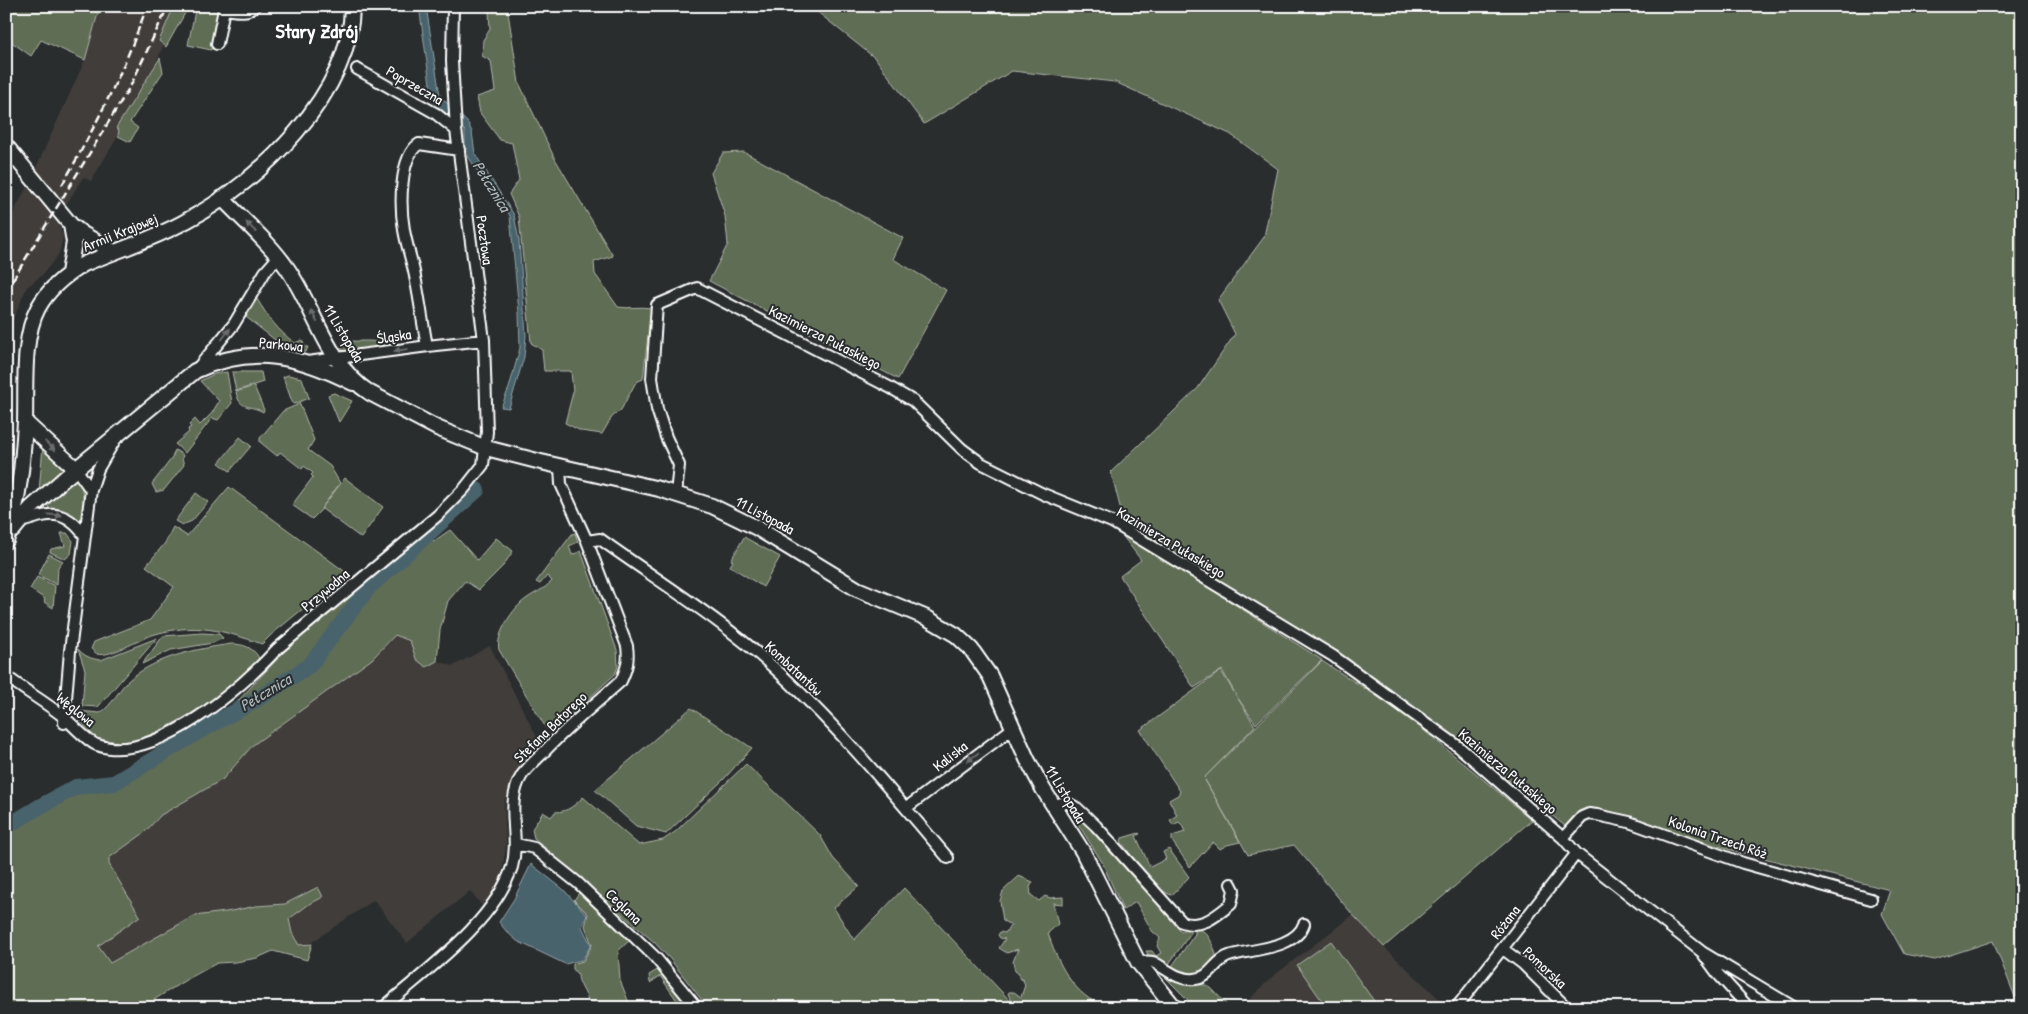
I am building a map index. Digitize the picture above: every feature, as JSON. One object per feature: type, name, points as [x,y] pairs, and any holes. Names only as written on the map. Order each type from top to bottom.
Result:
[{"type":"main road","name":"Armii Krajowej","points":[[6,541],[14,515],[21,477],[28,351],[33,321],[44,299],[58,282],[69,273],[184,223],[222,198],[278,152],[325,92],[343,51],[351,22],[352,6]]},
{"type":"main road","points":[[6,146],[71,225],[114,252]]},
{"type":"main road","name":"11 Listopada","points":[[222,198],[278,256],[296,282],[337,359],[361,387],[432,425],[486,448],[676,494],[739,518],[771,535],[863,592],[947,628],[972,649],[983,665],[1035,773],[1099,881],[1138,962],[1175,1008]]},
{"type":"main road","points":[[69,273],[74,242],[71,225]]},
{"type":"main road","name":"Parkowa","points":[[6,541],[31,508],[76,469],[195,372],[220,361],[260,356],[308,362],[361,387]]},
{"type":"main road","points":[[25,422],[76,469]]},
{"type":"street","points":[[217,44],[224,9],[243,11],[251,10],[255,6]]},
{"type":"street","name":"Pocztowa","points":[[453,6],[452,61],[455,128],[484,340],[486,448]]},
{"type":"street","name":"Poprzeczna","points":[[357,69],[435,113],[455,128]]},
{"type":"street","points":[[427,346],[413,267],[404,229],[403,176],[406,160],[412,149],[419,144],[459,150]]},
{"type":"street","name":"Parkowa","points":[[195,372],[234,324],[265,272],[278,256]]},
{"type":"street","name":"Kazimierza Pułaskiego","points":[[676,494],[679,482],[679,465],[666,437],[657,409],[652,378],[657,305],[697,288],[889,387],[913,401],[962,449],[980,463],[1043,494],[1112,522],[1333,656],[1459,747],[1563,838],[1576,854],[1702,952],[1795,1008]]},
{"type":"street","name":"Śląska","points":[[308,362],[484,340]]},
{"type":"street","points":[[64,720],[91,490],[98,469],[118,435]]},
{"type":"street","name":"Przywodna","points":[[162,737],[187,725],[254,674],[277,649],[437,516],[464,489],[483,465],[486,448]]},
{"type":"street","name":"Stefana Batorego","points":[[383,1008],[442,958],[489,909],[501,891],[512,867],[516,844],[512,808],[515,788],[523,773],[550,745],[621,681],[628,659],[627,646],[587,540],[561,484],[560,467]]},
{"type":"street","points":[[76,469],[91,490]]},
{"type":"street","points":[[18,523],[43,515],[64,516],[77,525],[85,536]]},
{"type":"street","name":"Kombatantów","points":[[587,540],[600,539],[743,641],[804,697],[906,808],[948,858]]},
{"type":"street","name":"Węglowa","points":[[6,676],[96,745],[128,749],[162,737]]},
{"type":"street","name":"Kaliska","points":[[906,808],[1013,728]]},
{"type":"street","points":[[1054,807],[1068,804],[1077,808],[1096,826],[1182,922],[1192,925],[1202,923],[1212,919],[1231,904],[1234,890],[1230,884]]},
{"type":"street","name":"Kolonia Trzech Róż","points":[[1563,838],[1582,817],[1589,814],[1597,815],[1629,822],[1743,863],[1870,899]]},
{"type":"street","name":"Ceglana","points":[[516,844],[534,848],[578,883],[655,957],[696,1008]]},
{"type":"street","name":"Różana","points":[[1460,1006],[1576,854]]},
{"type":"street","points":[[1138,962],[1152,962],[1183,979],[1197,979],[1208,975],[1226,956],[1261,948],[1273,948],[1281,944],[1302,930],[1304,924]]},
{"type":"street","name":"Pomorska","points":[[1503,949],[1523,964],[1567,1008]]},
{"type":"street","points":[[1702,952],[1718,974],[1748,1008]]},
{"type":"shaded area","points":[[100,6],[179,6],[153,71],[116,128],[119,130],[118,136],[91,181],[83,177],[57,220],[63,237],[59,254],[42,275],[27,287],[13,320],[7,358],[7,398],[6,227],[31,179],[85,60]]},
{"type":"shaded area","points":[[395,635],[410,641],[426,667],[438,661],[453,666],[490,646],[540,743],[520,766],[504,802],[506,845],[502,872],[495,892],[484,908],[470,891],[407,943],[374,900],[312,942],[299,946],[292,932],[289,919],[323,897],[317,887],[285,904],[256,906],[226,912],[6,1008],[6,1003],[140,916],[109,864],[109,858],[144,833],[161,815],[223,779],[253,745],[372,659]]},
{"type":"shaded area","points":[[1353,915],[1449,1008],[1241,1008],[1272,977]]},
{"type":"green space","points":[[14,6],[100,6],[85,60],[41,40],[31,56],[6,38],[6,24]]},
{"type":"green space","points":[[174,6],[189,6],[166,47],[159,41]]},
{"type":"green space","points":[[196,6],[220,6],[211,50],[188,45]]},
{"type":"green space","points":[[485,6],[507,6],[519,83],[554,157],[613,256],[594,262],[595,274],[618,307],[651,308],[643,379],[636,382],[621,410],[612,417],[602,434],[581,431],[565,423],[573,392],[571,371],[544,371],[542,350],[531,343],[519,217],[509,194],[519,180],[512,143],[500,140],[480,113],[477,97],[495,91],[491,61],[482,56],[483,40],[490,29],[489,12]]},
{"type":"green space","points":[[810,6],[2022,6],[2022,994],[2015,997],[1993,941],[1935,960],[1904,954],[1882,914],[1890,890],[1728,849],[1597,809],[1583,810],[1566,827],[1462,742],[1125,526],[1111,472],[1198,388],[1235,334],[1218,300],[1264,237],[1278,169],[1230,134],[1115,82],[1012,71],[924,124],[876,59]]},
{"type":"green space","points":[[160,58],[163,72],[130,122],[138,128],[130,142],[118,136],[119,130],[116,128]]},
{"type":"green space","points":[[744,152],[903,238],[893,259],[946,290],[898,379],[709,281],[728,244],[725,216],[711,173],[723,153]]},
{"type":"green space","points":[[257,299],[269,318],[283,334],[295,343],[302,340],[305,347],[308,347],[306,352],[273,347],[275,340],[246,317]]},
{"type":"green space","points":[[344,341],[377,342],[392,348],[346,355],[341,347]]},
{"type":"green space","points":[[227,372],[232,403],[218,420],[212,418],[185,453],[175,444],[189,432],[188,429],[191,427],[189,425],[195,419],[200,425],[212,413],[219,401],[200,381],[214,374]]},
{"type":"green space","points":[[232,372],[261,372],[263,382],[236,391]]},
{"type":"green space","points":[[288,375],[302,378],[309,398],[299,402],[314,440],[308,450],[330,466],[340,483],[321,509],[345,478],[383,507],[361,538],[322,509],[312,519],[292,505],[313,477],[311,475],[313,473],[304,466],[302,469],[280,452],[277,456],[260,442],[260,438],[283,411],[297,405],[297,403],[293,404],[283,377]]},
{"type":"green space","points":[[254,386],[264,410],[263,412],[243,405],[238,398],[236,392]]},
{"type":"green space","points":[[334,393],[352,401],[339,422],[328,395]]},
{"type":"green space","points":[[240,437],[251,446],[230,471],[219,463]]},
{"type":"green space","points":[[43,446],[66,467],[65,470],[39,491]]},
{"type":"green space","points":[[175,450],[183,455],[184,465],[164,490],[156,492],[152,484],[172,458]]},
{"type":"green space","points":[[74,479],[78,479],[83,496],[81,525],[67,513],[49,510],[47,502]]},
{"type":"green space","points":[[229,487],[347,573],[262,644],[234,635],[195,628],[167,631],[152,635],[125,648],[109,653],[97,654],[91,649],[94,642],[150,620],[174,587],[146,566],[165,543],[173,527],[187,536]]},
{"type":"green space","points":[[196,493],[208,502],[192,521],[182,525],[175,521]]},
{"type":"green space","points":[[450,530],[477,560],[496,538],[513,551],[503,566],[479,590],[465,581],[448,601],[440,630],[437,661],[426,667],[416,659],[410,641],[395,635],[372,659],[253,745],[223,779],[161,815],[144,833],[109,858],[109,864],[140,916],[98,946],[110,963],[194,916],[256,906],[285,904],[318,887],[323,897],[289,919],[292,933],[299,945],[312,944],[307,960],[273,951],[257,958],[217,963],[141,1008],[6,1008],[6,822],[72,784],[85,782],[109,783],[131,776],[236,703],[296,639],[387,568],[427,534],[434,541]]},
{"type":"green space","points":[[1118,530],[1322,660],[1256,724],[1237,697],[1222,670],[1194,688],[1120,576],[1141,560]]},
{"type":"green space","points":[[61,533],[67,533],[73,541],[71,554],[65,559],[50,552],[51,549],[65,546]]},
{"type":"green space","points":[[575,533],[578,542],[569,546],[572,555],[581,551],[617,650],[618,666],[615,674],[552,733],[546,728],[499,650],[499,644],[503,629],[516,608],[552,581],[547,576],[540,584],[536,582],[572,534]]},
{"type":"green space","points":[[744,537],[780,557],[763,587],[730,566],[733,561],[731,560]]},
{"type":"green space","points":[[49,554],[63,561],[58,567],[57,585],[38,575]]},
{"type":"green space","points":[[37,577],[55,586],[53,608],[44,602],[45,599],[30,589]]},
{"type":"green space","points":[[202,633],[219,634],[223,638],[213,643],[171,650],[142,664],[163,636]]},
{"type":"green space","points":[[157,638],[98,707],[82,706],[85,670],[78,649],[88,657],[101,660]]},
{"type":"green space","points":[[231,644],[251,649],[259,658],[258,665],[210,702],[167,727],[146,736],[127,742],[112,744],[102,742],[93,739],[79,717],[68,712],[68,710],[100,713],[109,706],[122,687],[141,671],[165,659],[191,651]]},
{"type":"green space","points":[[1322,661],[1403,713],[1532,820],[1384,947],[1353,915],[1294,845],[1248,855],[1205,780],[1240,842],[1220,849],[1213,842],[1190,867],[1172,841],[1172,836],[1185,832],[1179,822],[1173,825],[1170,820],[1177,815],[1169,800],[1178,795],[1180,791],[1140,730],[1221,671],[1255,726],[1204,778]]},
{"type":"green space","points":[[691,708],[752,748],[724,779],[666,834],[636,826],[595,790]]},
{"type":"green space","points":[[746,764],[820,835],[833,858],[859,886],[834,908],[854,940],[904,888],[1014,1005],[1008,994],[1009,992],[1014,992],[1021,997],[1025,985],[1023,980],[1019,978],[1019,974],[1015,971],[1013,962],[1018,949],[1007,953],[999,948],[1005,939],[1000,938],[998,935],[1000,932],[1005,933],[1011,925],[1003,921],[1000,901],[1003,891],[1019,876],[1033,882],[1030,887],[1031,895],[1039,901],[1045,896],[1050,898],[1063,897],[1063,904],[1053,903],[1058,924],[1048,933],[1055,952],[1064,971],[1077,988],[1093,1001],[1111,1008],[708,1008],[670,959],[654,942],[534,838],[532,829],[543,812],[551,817],[555,812],[571,808],[583,797],[639,845],[663,840],[675,832]]},
{"type":"green space","points":[[1068,808],[1083,818],[1163,907],[1181,932],[1190,926],[1190,934],[1166,968],[1149,956],[1146,951],[1152,951],[1156,956],[1161,953],[1157,946],[1160,938],[1152,931],[1136,902],[1123,910],[1102,862]]},
{"type":"green space","points":[[1139,833],[1136,836],[1150,867],[1166,859],[1163,852],[1169,849],[1189,877],[1172,895],[1166,893],[1152,881],[1121,842],[1122,838]]},
{"type":"green space","points":[[581,890],[630,940],[618,951],[620,980],[631,1008],[600,1008],[600,1005],[588,1001],[579,982],[578,975],[573,969],[573,964],[583,961],[592,945],[585,926],[588,914],[574,900]]},
{"type":"green space","points":[[1195,927],[1205,932],[1208,936],[1218,961],[1194,977],[1170,969],[1195,934]]},
{"type":"green space","points":[[1331,941],[1379,1008],[1327,1008],[1297,965]]},
{"type":"green space","points":[[659,969],[673,984],[690,1008],[682,1008],[660,976],[650,983],[649,975]]},
{"type":"green space","points":[[1157,969],[1191,984],[1205,985],[1211,988],[1230,1008],[1196,1008]]},
{"type":"water","points":[[419,6],[426,6],[440,96],[468,123],[472,132],[475,154],[514,215],[519,241],[526,336],[524,357],[509,408],[501,407],[509,388],[520,348],[519,312],[510,216],[491,193],[468,156],[465,144],[465,131],[435,103],[431,91]]},
{"type":"water","points":[[531,864],[563,889],[587,915],[582,927],[591,945],[582,960],[565,964],[517,941],[499,922],[514,899]]},
{"type":"waterway","name":"Pełcznica","points":[[6,827],[76,787],[114,783],[200,731],[258,699],[310,665],[369,587],[477,490]]},
{"type":"railway","points":[[62,185],[109,97],[147,6]]},
{"type":"railway","points":[[6,291],[131,85],[168,6]]},
{"type":"district","name":"Stary Zdrój","points":[[317,30]]}]
